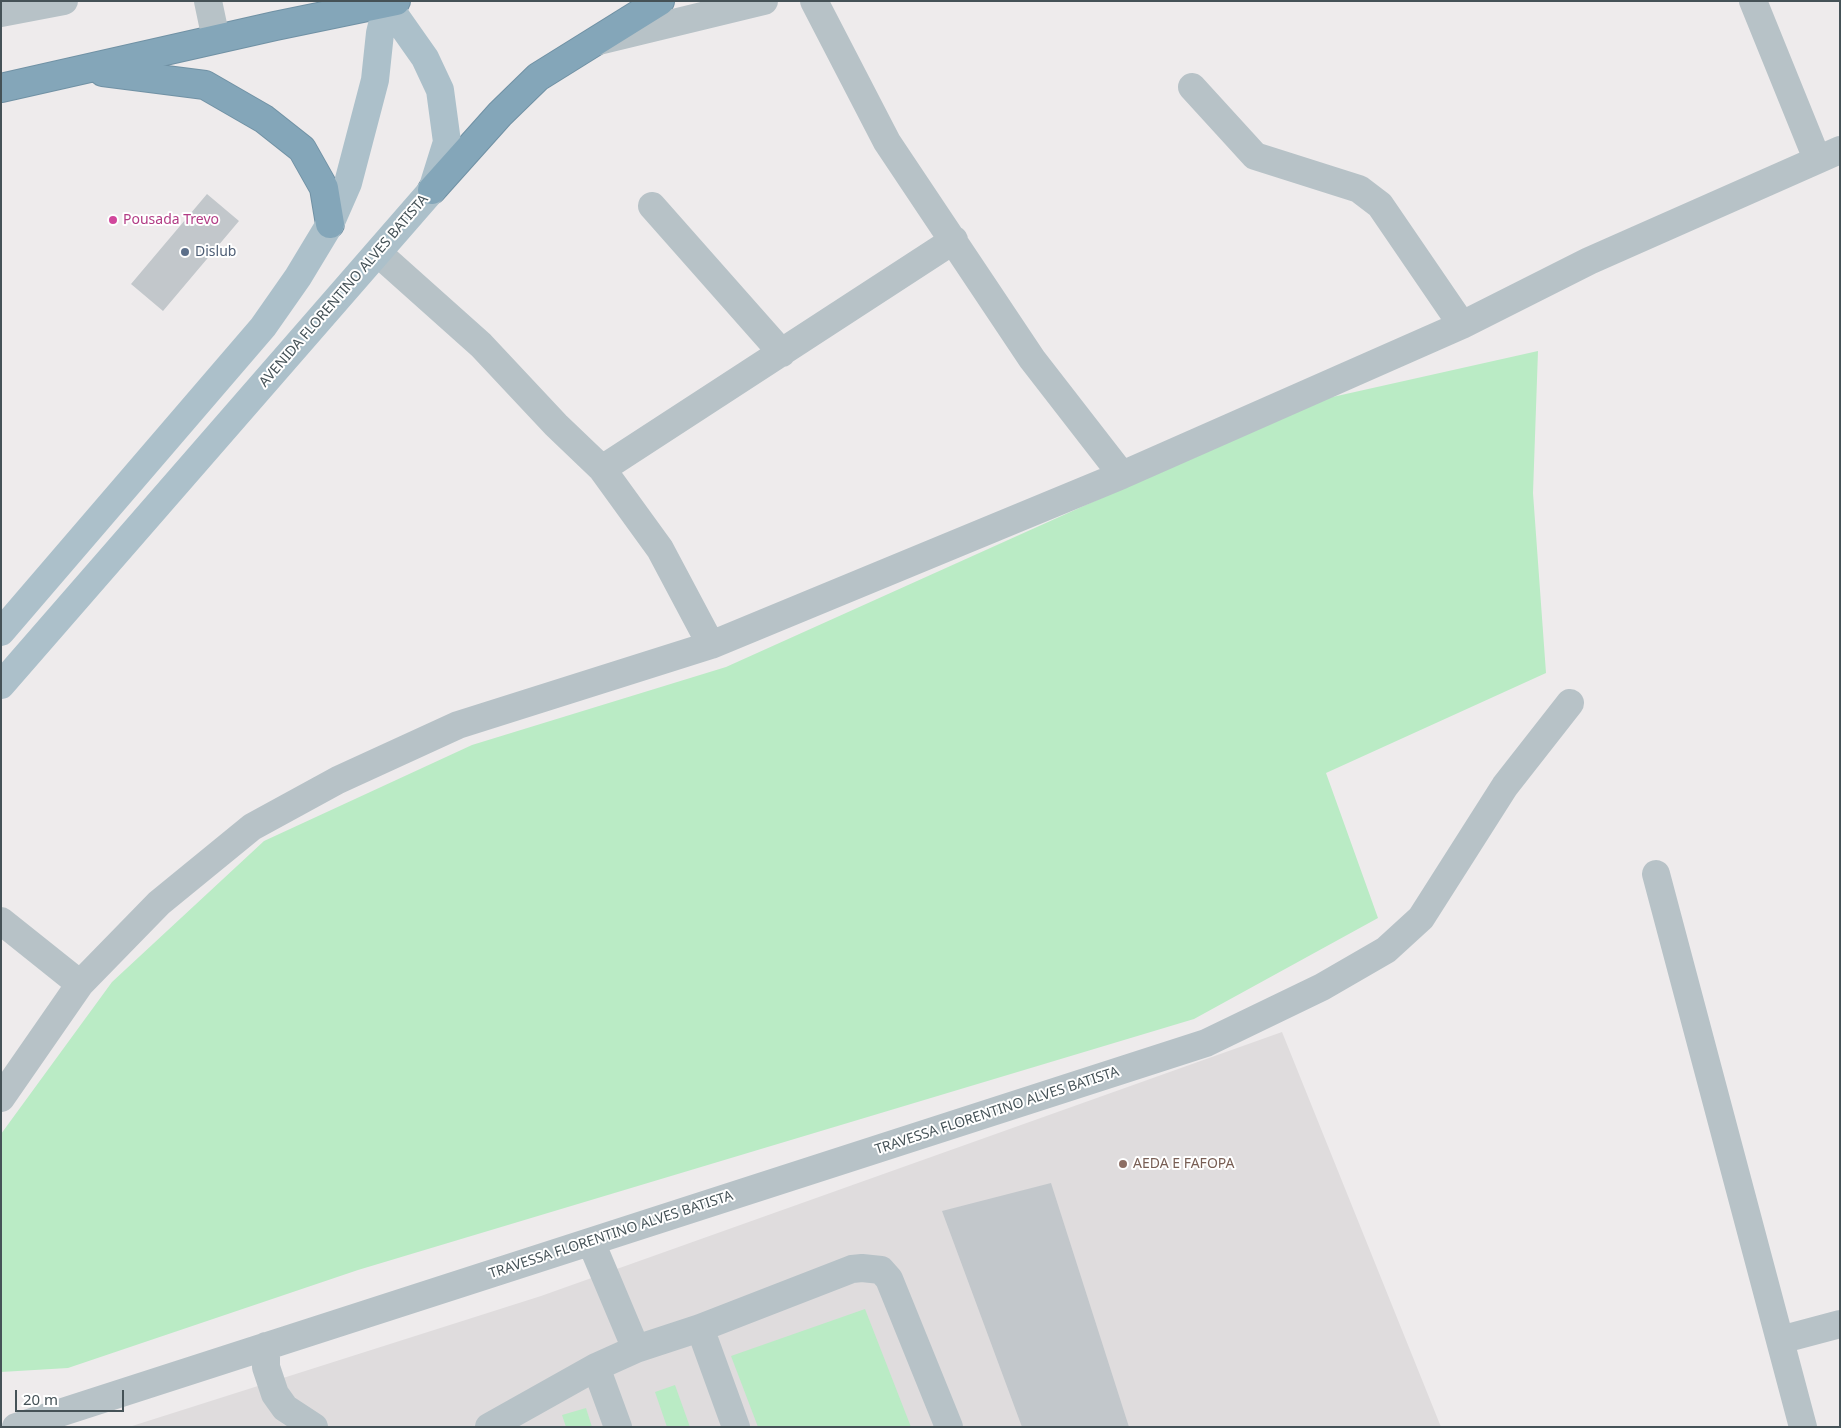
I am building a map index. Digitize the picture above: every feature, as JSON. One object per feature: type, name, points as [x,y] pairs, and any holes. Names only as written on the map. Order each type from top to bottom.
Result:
[{"type":"highway","points":[[432,190],[500,114],[538,77],[660,1]]},
{"type":"highway","points":[[1,88],[216,39],[391,3]]},
{"type":"highway","points":[[84,70],[205,85],[264,118],[302,149],[324,188],[330,224]]},
{"type":"main road","name":"AVENIDA FLORENTINO ALVES BATISTA","points":[[1,685],[432,190],[447,142],[440,90],[425,58],[391,3]]},
{"type":"main road","points":[[1,632],[263,326],[298,277],[330,224],[348,183],[375,80],[380,33],[391,3]]},
{"type":"main road","points":[[263,326],[290,353]]},
{"type":"street","points":[[1,14],[64,1]]},
{"type":"street","points":[[208,1],[216,39]]},
{"type":"street","points":[[593,42],[764,1]]},
{"type":"street","points":[[814,1],[887,142],[1032,359],[1122,475]]},
{"type":"street","points":[[1,1098],[80,984],[159,903],[252,827],[330,784],[458,725],[711,645],[1122,475],[1462,325],[1589,261],[1828,155],[1754,1]]},
{"type":"street","points":[[1192,87],[1255,156],[1359,189],[1380,205],[1462,325]]},
{"type":"street","points":[[652,206],[782,352]]},
{"type":"street","points":[[602,469],[954,240]]},
{"type":"street","points":[[378,253],[480,345],[556,425],[602,469],[660,549],[711,645]]},
{"type":"street","name":"TRAVESSA FLORENTINO ALVES BATISTA","points":[[16,1427],[1206,1043],[1322,987],[1386,950],[1421,918],[1504,786],[1570,702]]},
{"type":"street","points":[[1656,874],[1803,1427]]},
{"type":"street","points":[[1,922],[80,984]]},
{"type":"street","points":[[591,1242],[636,1349]]},
{"type":"street","points":[[489,1427],[596,1367],[636,1349],[700,1328],[852,1269],[882,1270],[889,1279],[949,1427]]},
{"type":"street","points":[[1780,1340],[1840,1324]]},
{"type":"street","points":[[700,1328],[736,1427]]},
{"type":"street","points":[[266,1346],[266,1366],[275,1394],[285,1408],[314,1427]]},
{"type":"street","points":[[596,1367],[618,1427]]},
{"type":"shaded area","name":"AEDA E FAFOPA","points":[[1282,1032],[1441,1427],[129,1427],[541,1296]]},
{"type":"green space","points":[[1538,351],[1533,493],[1546,673],[1326,773],[1378,918],[1194,1019],[358,1270],[68,1368],[1,1372],[1,1134],[112,982],[264,841],[472,745],[726,667],[1319,400]]},
{"type":"green space","points":[[865,1309],[911,1427],[758,1427],[731,1356]]},
{"type":"green space","points":[[675,1385],[690,1427],[667,1427],[655,1392]]},
{"type":"green space","points":[[586,1408],[592,1427],[566,1427],[562,1415]]},
{"type":"building","name":"Dislub","points":[[207,194],[239,221],[163,311],[131,284]]},
{"type":"building","points":[[1051,1183],[1129,1427],[1022,1427],[942,1211]]},
{"type":"place","name":"Pousada Trevo","points":[[113,220]]},
{"type":"place","name":"Dislub","points":[[185,252]]},
{"type":"place","name":"AEDA E FAFOPA","points":[[1123,1164]]}]
